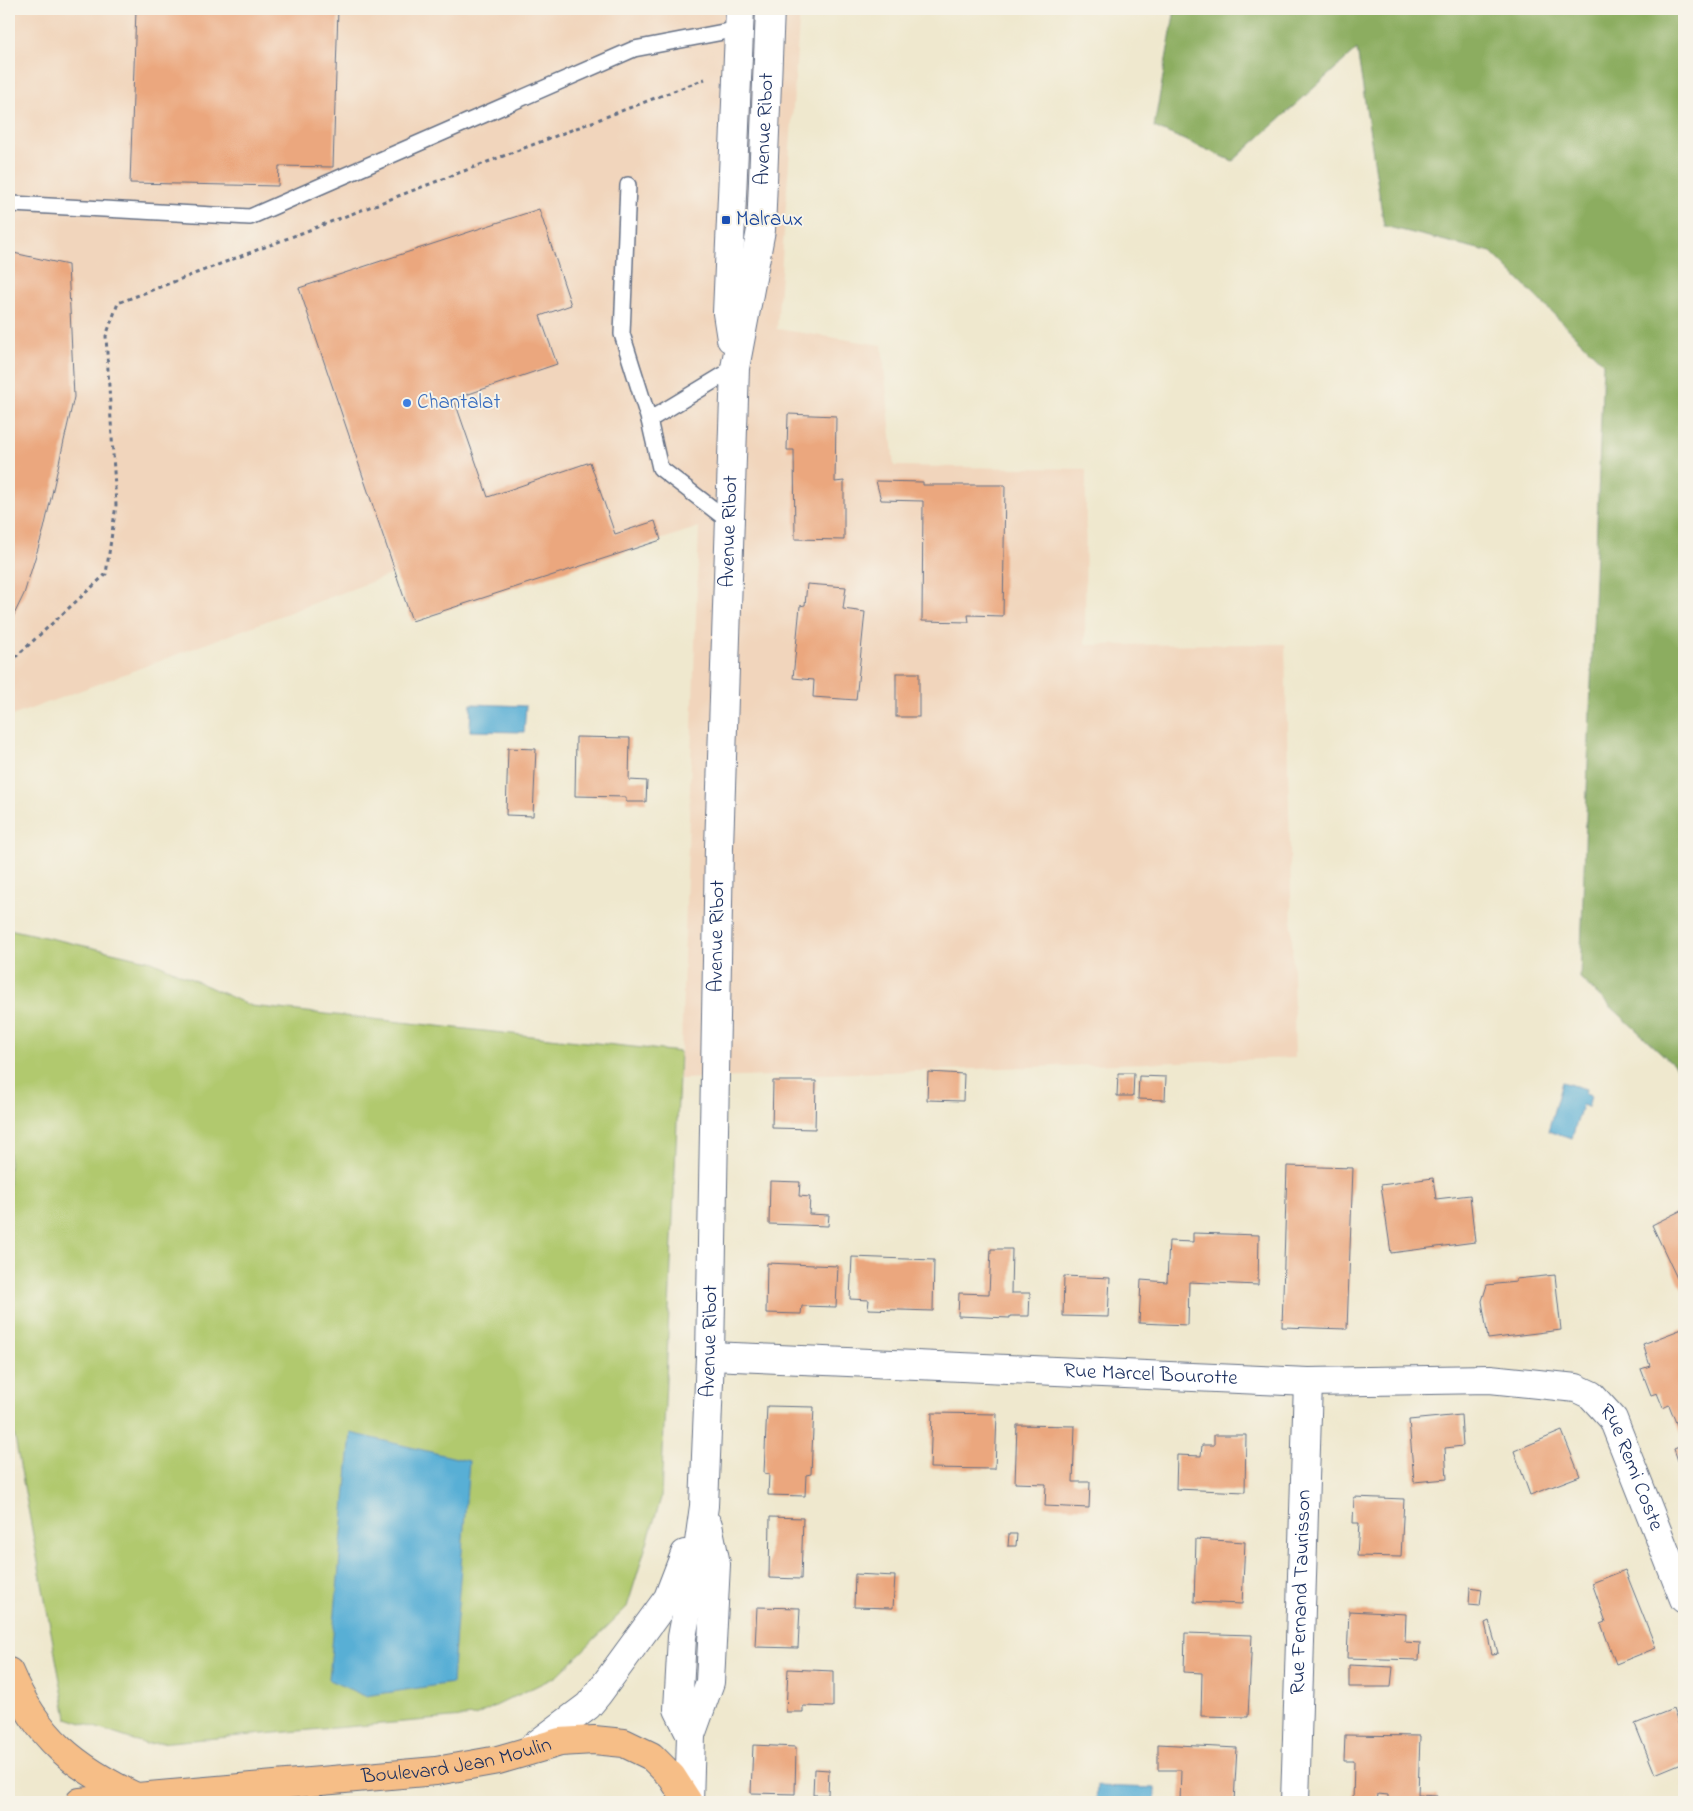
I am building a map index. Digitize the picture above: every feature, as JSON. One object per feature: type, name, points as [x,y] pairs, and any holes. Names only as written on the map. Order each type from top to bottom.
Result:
[{"type":"main road","points":[[9,1672],[19,1696],[38,1727],[56,1746],[79,1765],[106,1783],[141,1800]]},
{"type":"main road","name":"Boulevard Jean Moulin","points":[[80,1802],[141,1800],[436,1771],[498,1760],[560,1742],[594,1740],[624,1743],[651,1756],[672,1777],[689,1802]]},
{"type":"street","name":"Avenue Ribot","points":[[689,1802],[690,1735],[710,1682],[716,1564],[704,1506],[710,1356],[719,847],[735,368],[761,230],[770,9]]},
{"type":"street","name":"Avenue Ribot","points":[[735,368],[727,313],[740,19]]},
{"type":"street","name":"Rue Marcel Bourotte","points":[[710,1356],[1308,1382],[1490,1379],[1576,1388],[1591,1395]]},
{"type":"street","name":"Rue Fernand Taurisson","points":[[1296,1802],[1308,1382]]},
{"type":"street","name":"Rue Remi Coste","points":[[1591,1395],[1614,1419],[1684,1600]]},
{"type":"street","name":"Avenue Ribot","points":[[528,1751],[588,1706],[668,1598],[704,1506]]},
{"type":"lane","points":[[9,202],[12,204],[250,217],[634,49],[740,19]]},
{"type":"lane","points":[[628,185],[622,334],[649,420],[660,468],[730,522]]},
{"type":"lane","points":[[649,420],[735,368]]},
{"type":"path","points":[[9,663],[106,574],[116,505],[106,336],[118,303],[738,66]]},
{"type":"shaded area","points":[[9,9],[800,9],[777,329],[882,345],[894,466],[1086,469],[1085,645],[1285,644],[1295,1058],[680,1079],[699,527],[412,621],[395,573],[9,717]]},
{"type":"green space","points":[[1175,9],[1684,9],[1684,1074],[1580,978],[1603,363],[1491,252],[1384,226],[1357,49],[1233,161],[1154,127]]},
{"type":"green space","points":[[9,929],[152,961],[251,1006],[680,1052],[661,1498],[627,1607],[557,1676],[475,1716],[146,1744],[67,1718],[9,1406]]},
{"type":"water","points":[[471,704],[526,706],[524,732],[470,731]]},
{"type":"water","points":[[1562,1082],[1586,1089],[1585,1094],[1591,1096],[1588,1107],[1582,1105],[1572,1138],[1548,1131]]},
{"type":"water","points":[[351,1433],[469,1461],[452,1683],[365,1696],[329,1680]]},
{"type":"water","points":[[1097,1786],[1155,1788],[1155,1802],[1096,1802]]},
{"type":"building","points":[[136,9],[338,9],[333,167],[279,166],[278,186],[130,183]]},
{"type":"building","points":[[539,209],[571,305],[540,316],[557,364],[454,399],[488,497],[590,462],[615,534],[655,521],[661,540],[412,621],[299,288]]},
{"type":"building","points":[[9,252],[68,265],[74,397],[44,529],[24,594],[9,625]]},
{"type":"building","points":[[788,414],[836,416],[835,482],[844,481],[844,540],[795,539],[794,450],[787,450]]},
{"type":"building","points":[[876,481],[923,482],[923,485],[1005,485],[1003,616],[968,615],[969,622],[922,621],[923,501],[881,500]]},
{"type":"building","points":[[807,584],[846,587],[843,609],[865,612],[856,700],[813,697],[814,680],[793,678],[800,606],[805,605]]},
{"type":"building","points":[[896,673],[919,673],[919,717],[896,717]]},
{"type":"building","points":[[576,737],[630,738],[629,780],[647,781],[646,802],[626,802],[626,797],[575,796]]},
{"type":"building","points":[[508,748],[536,749],[533,816],[506,815]]},
{"type":"building","points":[[928,1072],[964,1074],[963,1101],[927,1100]]},
{"type":"building","points":[[1118,1073],[1134,1073],[1133,1096],[1117,1096]]},
{"type":"building","points":[[1139,1076],[1166,1077],[1165,1100],[1138,1099]]},
{"type":"building","points":[[773,1081],[816,1081],[815,1129],[772,1128]]},
{"type":"building","points":[[1287,1166],[1353,1168],[1347,1329],[1282,1327]]},
{"type":"building","points":[[1433,1178],[1436,1199],[1470,1195],[1475,1242],[1391,1253],[1381,1185]]},
{"type":"building","points":[[770,1181],[800,1182],[799,1196],[810,1197],[809,1214],[829,1215],[828,1226],[769,1224]]},
{"type":"building","points":[[1684,1209],[1684,1293],[1652,1225]]},
{"type":"building","points":[[1193,1233],[1259,1235],[1258,1285],[1189,1282],[1188,1325],[1139,1323],[1141,1280],[1167,1282],[1169,1241],[1193,1242]]},
{"type":"building","points":[[991,1249],[1012,1249],[1011,1293],[1030,1293],[1029,1316],[1010,1316],[1010,1318],[958,1316],[959,1293],[989,1294]]},
{"type":"building","points":[[852,1257],[934,1260],[933,1311],[868,1309],[869,1300],[850,1299]]},
{"type":"building","points":[[767,1263],[838,1266],[836,1307],[802,1306],[801,1314],[766,1313]]},
{"type":"building","points":[[1555,1275],[1561,1330],[1488,1339],[1482,1301],[1487,1285],[1516,1282],[1516,1279]]},
{"type":"building","points":[[1064,1276],[1110,1278],[1108,1317],[1063,1316]]},
{"type":"building","points":[[1682,1329],[1684,1335],[1684,1432],[1680,1433],[1669,1405],[1663,1408],[1657,1393],[1651,1395],[1641,1369],[1650,1366],[1643,1344]]},
{"type":"building","points":[[767,1406],[814,1407],[811,1474],[806,1475],[805,1496],[768,1495],[769,1474],[764,1473]]},
{"type":"building","points":[[932,1413],[997,1414],[995,1469],[930,1468]]},
{"type":"building","points":[[1461,1415],[1463,1446],[1445,1448],[1447,1479],[1414,1482],[1409,1420]]},
{"type":"building","points":[[1017,1425],[1075,1426],[1073,1482],[1090,1482],[1089,1508],[1045,1506],[1046,1484],[1015,1483]]},
{"type":"building","points":[[1562,1431],[1580,1476],[1530,1495],[1514,1451]]},
{"type":"building","points":[[1214,1435],[1246,1435],[1245,1492],[1176,1489],[1177,1455],[1201,1456],[1202,1445],[1214,1445]]},
{"type":"building","points":[[1684,1445],[1684,1478],[1674,1449]]},
{"type":"building","points":[[1354,1497],[1404,1499],[1401,1557],[1357,1556],[1359,1523],[1353,1523]]},
{"type":"building","points":[[770,1517],[803,1518],[801,1579],[769,1578]]},
{"type":"building","points":[[1009,1534],[1017,1534],[1016,1546],[1008,1546]]},
{"type":"building","points":[[1196,1539],[1245,1542],[1242,1604],[1194,1602]]},
{"type":"building","points":[[1625,1570],[1656,1648],[1616,1664],[1601,1624],[1606,1622],[1592,1583]]},
{"type":"building","points":[[855,1574],[895,1576],[893,1608],[854,1607]]},
{"type":"building","points":[[1470,1587],[1482,1589],[1480,1606],[1469,1605]]},
{"type":"building","points":[[757,1607],[800,1608],[798,1648],[755,1647]]},
{"type":"building","points":[[1349,1611],[1406,1614],[1405,1642],[1420,1643],[1419,1660],[1347,1658]]},
{"type":"building","points":[[1489,1621],[1498,1653],[1492,1654],[1485,1623]]},
{"type":"building","points":[[1185,1633],[1252,1635],[1248,1717],[1201,1716],[1202,1673],[1184,1672]]},
{"type":"building","points":[[1349,1665],[1393,1667],[1391,1687],[1349,1687]]},
{"type":"building","points":[[788,1669],[833,1671],[833,1707],[803,1706],[803,1712],[786,1712]]},
{"type":"building","points":[[1673,1709],[1682,1734],[1684,1733],[1684,1762],[1655,1774],[1635,1724]]},
{"type":"building","points":[[1345,1735],[1420,1736],[1418,1795],[1437,1796],[1437,1802],[1388,1802],[1388,1795],[1378,1794],[1377,1802],[1353,1802],[1354,1761],[1344,1761]]},
{"type":"building","points":[[1158,1744],[1237,1748],[1234,1802],[1180,1802],[1181,1770],[1158,1770]]},
{"type":"building","points":[[753,1745],[796,1747],[795,1794],[751,1793]]},
{"type":"building","points":[[814,1769],[829,1770],[828,1795],[813,1795]]},
{"type":"place","name":"Malraux","points":[[726,220]]},
{"type":"place","name":"Chantalat","points":[[407,403]]}]
